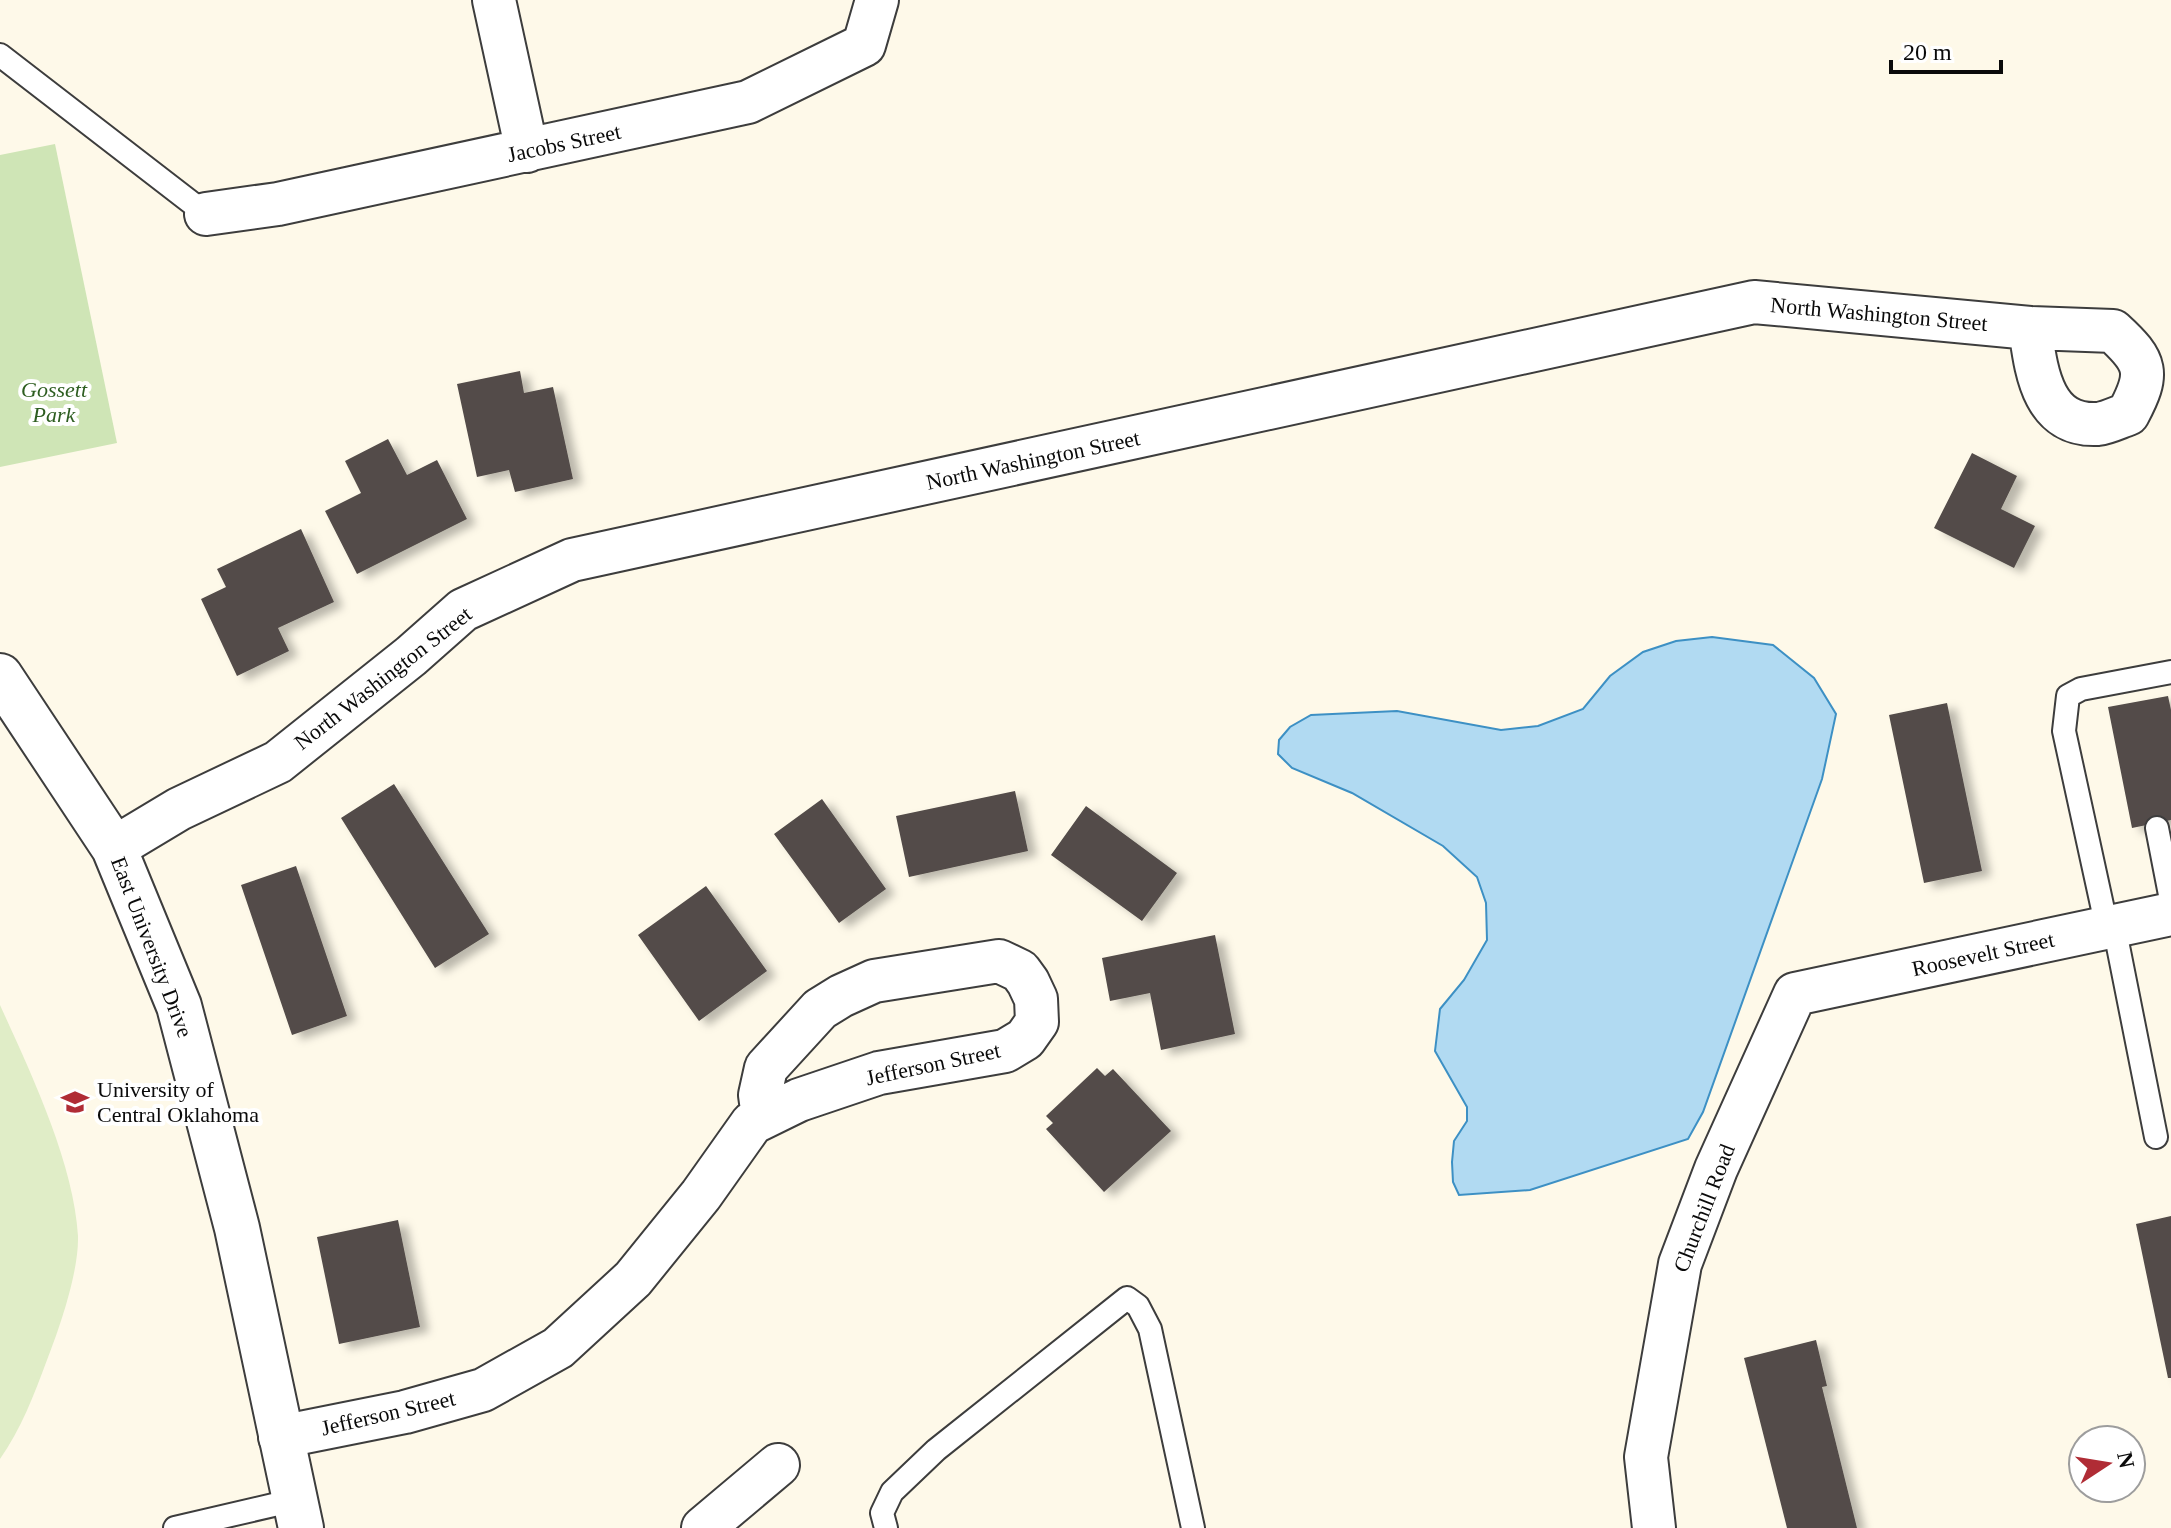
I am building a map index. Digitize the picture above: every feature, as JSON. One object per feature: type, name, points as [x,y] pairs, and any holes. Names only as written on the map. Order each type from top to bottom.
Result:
[{"type":"street","points":[[494,0],[527,151]]},
{"type":"street","name":"Jacobs Street","points":[[206,214],[278,204],[748,102],[864,45],[877,0]]},
{"type":"street","name":"North Washington Street","points":[[114,848],[179,809],[278,762],[411,656],[463,610],[572,560],[1754,302],[2030,328]]},
{"type":"street","name":"East University Drive","points":[[1,678],[114,848],[179,1006],[237,1228],[298,1514]]},
{"type":"street","name":"Roosevelt Street","points":[[1795,994],[2171,914]]},
{"type":"street","name":"Jefferson Street","points":[[280,1437],[405,1412],[483,1390],[558,1348],[633,1279],[701,1195],[752,1123],[799,1100],[879,1073],[1005,1051],[1025,1039],[1037,1022],[1036,999],[1020,971],[999,961],[874,981],[820,1009],[766,1068],[760,1095],[763,1117]]},
{"type":"street","name":"Churchill Road","points":[[1654,1528],[1646,1457],[1680,1264],[1716,1169],[1795,994]]},
{"type":"street","points":[[703,1528],[778,1465]]},
{"type":"lane","points":[[0,55],[206,214]]},
{"type":"lane","points":[[2156,1137],[2111,927],[2064,731],[2068,696],[2081,689],[2171,672]]},
{"type":"lane","points":[[2157,828],[2171,900]]},
{"type":"lane","points":[[886,1528],[882,1513],[892,1492],[925,1461],[1127,1298],[1138,1306],[1150,1329],[1193,1528]]},
{"type":"lane","points":[[175,1528],[298,1514]]},
{"type":"green space","name":"Gossett Park","points":[[55,144],[117,443],[0,467],[0,155]]},
{"type":"green space","points":[[0,1005],[49,1118],[68,1178],[78,1236],[72,1282],[57,1332],[26,1411],[0,1459]]},
{"type":"water","points":[[1712,637],[1773,645],[1814,678],[1836,714],[1822,779],[1703,1112],[1688,1139],[1530,1190],[1459,1195],[1453,1182],[1452,1162],[1454,1141],[1467,1121],[1467,1107],[1435,1051],[1440,1009],[1464,980],[1487,940],[1486,903],[1477,877],[1443,846],[1352,793],[1292,768],[1278,754],[1279,740],[1290,727],[1311,715],[1397,711],[1501,730],[1538,726],[1583,709],[1610,676],[1643,652],[1676,641]]},
{"type":"building","points":[[520,371],[524,393],[553,387],[573,479],[515,492],[509,470],[477,477],[457,384]]},
{"type":"building","points":[[388,439],[407,475],[437,460],[467,519],[357,574],[325,511],[361,493],[345,461]]},
{"type":"building","points":[[1972,453],[2017,476],[2001,509],[2035,526],[2014,568],[1934,528]]},
{"type":"building","points":[[301,529],[334,602],[278,628],[289,651],[237,676],[201,599],[226,587],[217,569]]},
{"type":"building","points":[[2168,696],[2171,710],[2171,820],[2132,828],[2108,707]]},
{"type":"building","points":[[1947,703],[1982,871],[1924,883],[1889,715]]},
{"type":"building","points":[[394,784],[489,934],[435,968],[341,818]]},
{"type":"building","points":[[1015,791],[1028,851],[909,877],[896,816]]},
{"type":"building","points":[[822,799],[886,889],[839,923],[774,834]]},
{"type":"building","points":[[1086,806],[1177,873],[1142,921],[1051,855]]},
{"type":"building","points":[[296,866],[347,1016],[292,1035],[241,885]]},
{"type":"building","points":[[706,886],[767,971],[699,1021],[638,935]]},
{"type":"building","points":[[1215,935],[1235,1034],[1161,1050],[1150,993],[1110,1001],[1102,958]]},
{"type":"building","points":[[1097,1068],[1105,1076],[1113,1069],[1171,1131],[1104,1192],[1046,1129],[1053,1123],[1046,1116]]},
{"type":"building","points":[[2171,1216],[2171,1378],[2168,1378],[2136,1224]]},
{"type":"building","points":[[398,1220],[420,1327],[339,1344],[317,1237]]},
{"type":"building","points":[[1816,1340],[1827,1386],[1822,1387],[1857,1528],[1787,1528],[1744,1358]]},
{"type":"place","name":"University of Central Oklahoma","points":[[75,1102]]}]
